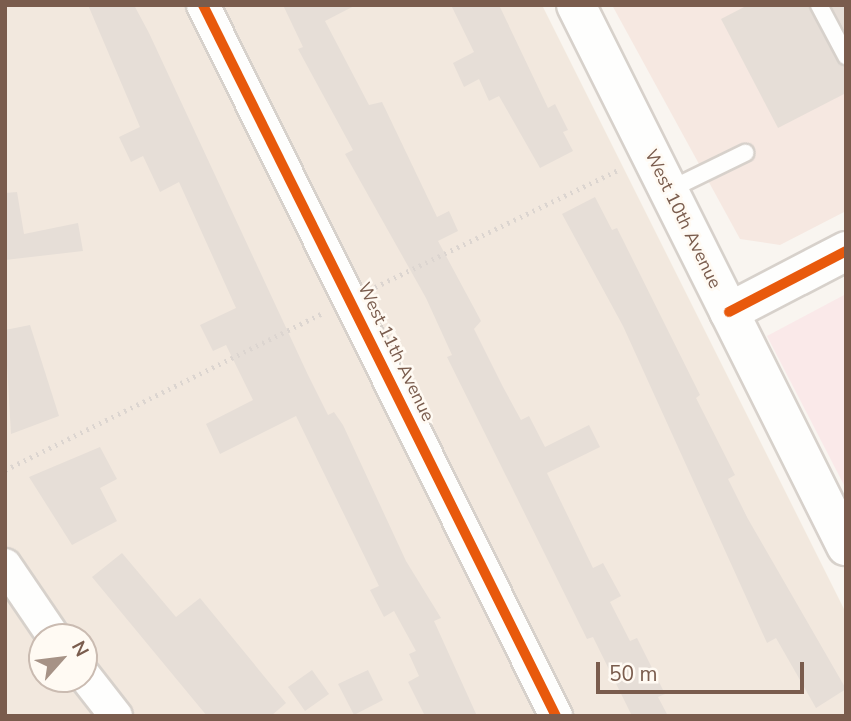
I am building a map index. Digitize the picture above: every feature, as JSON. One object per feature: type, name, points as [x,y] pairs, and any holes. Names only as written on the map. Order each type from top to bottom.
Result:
[{"type":"main road","name":"West 10th Avenue","points":[[586,9],[668,191],[846,546]]},
{"type":"main road","points":[[729,312],[846,251]]},
{"type":"street","name":"West 11th Avenue","points":[[203,5],[556,716]]},
{"type":"street","points":[[5,565],[44,623]]},
{"type":"street","points":[[98,693],[116,716]]},
{"type":"lane","points":[[819,5],[846,56]]},
{"type":"lane","points":[[668,191],[745,153]]},
{"type":"path","points":[[5,470],[620,169]]},
{"type":"shaded area","points":[[5,5],[542,5],[846,613],[846,716],[5,716]]},
{"type":"shaded area","points":[[612,5],[846,5],[846,211],[780,245],[740,239]]},
{"type":"shaded area","points":[[846,294],[846,489],[767,336]]},
{"type":"building","points":[[88,5],[134,5],[328,415],[334,412],[343,425],[406,561],[441,618],[434,621],[477,716],[425,716],[408,682],[419,676],[409,654],[416,651],[394,611],[384,617],[370,590],[379,586],[296,416],[220,454],[206,424],[253,400],[226,345],[213,351],[200,325],[236,308],[179,182],[160,192],[143,156],[131,162],[119,137],[140,127]]},
{"type":"building","points":[[283,5],[356,5],[325,21],[369,105],[382,102],[437,217],[449,211],[458,231],[438,241],[481,321],[474,329],[521,420],[529,416],[545,447],[589,425],[600,447],[547,473],[593,568],[603,563],[621,596],[610,602],[630,641],[637,638],[665,694],[658,697],[668,716],[632,716],[593,637],[587,639],[447,357],[452,355],[426,298],[345,154],[353,150],[298,49],[303,47]]},
{"type":"building","points":[[451,5],[499,5],[548,108],[555,104],[568,130],[563,132],[573,151],[540,168],[499,96],[489,101],[479,79],[464,87],[453,63],[474,52]]},
{"type":"building","points":[[748,5],[809,5],[846,66],[846,93],[778,128],[721,19]]},
{"type":"building","points":[[831,5],[846,5],[846,33]]},
{"type":"building","points":[[17,192],[24,234],[78,223],[83,251],[5,260],[5,193]]},
{"type":"building","points":[[595,197],[612,230],[617,228],[700,395],[696,398],[735,475],[728,479],[748,519],[846,689],[816,708],[776,638],[767,643],[623,326],[562,214]]},
{"type":"building","points":[[30,325],[59,416],[11,434],[5,330]]},
{"type":"building","points":[[100,447],[117,479],[100,488],[117,521],[72,545],[29,477]]},
{"type":"building","points":[[122,553],[176,617],[200,598],[286,703],[271,716],[207,716],[92,577]]},
{"type":"building","points":[[312,670],[329,694],[305,711],[288,687]]},
{"type":"building","points":[[368,670],[383,700],[354,715],[338,684]]},
{"type":"cycle path","points":[[203,5],[556,716]]},
{"type":"cycle path","points":[[729,312],[846,251]]}]
